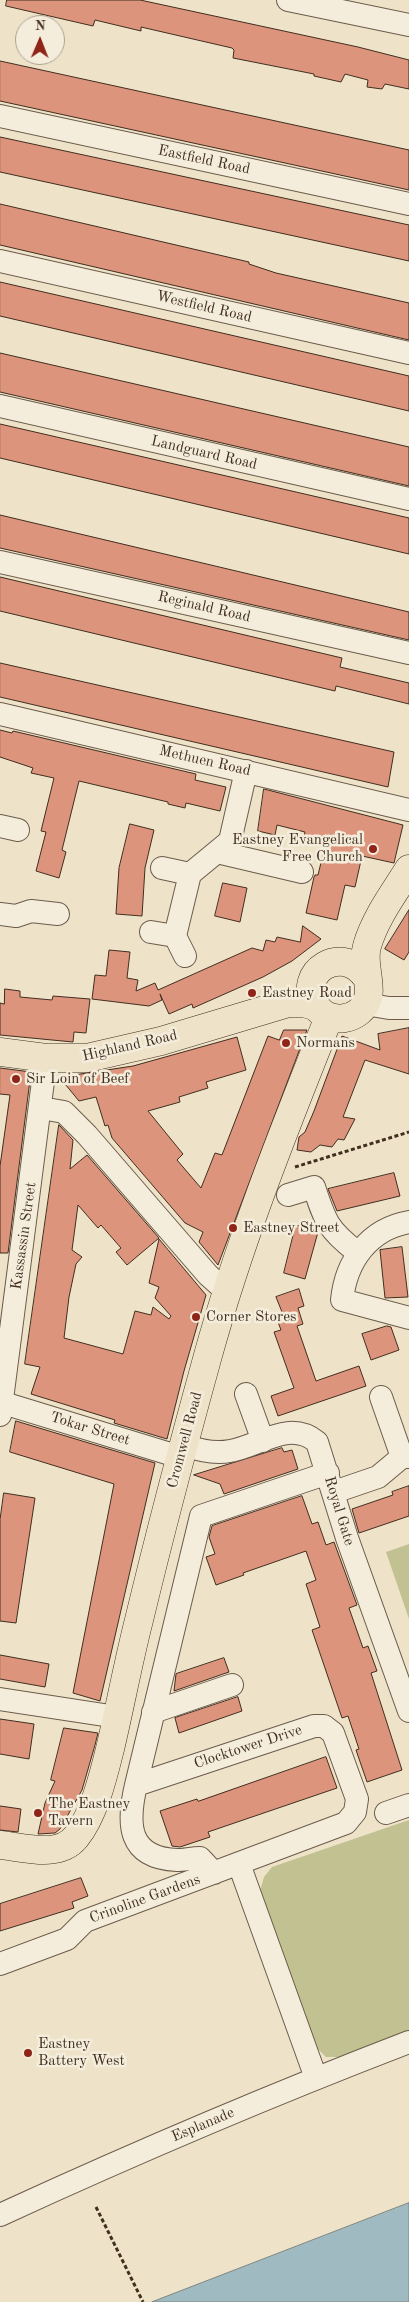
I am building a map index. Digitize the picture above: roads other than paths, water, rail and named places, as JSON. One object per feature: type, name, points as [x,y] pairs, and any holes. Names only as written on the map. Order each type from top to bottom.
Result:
[{"type":"main road","points":[[377,920],[326,966],[311,988],[312,998],[323,1012],[345,1018],[354,1015],[366,991],[367,946],[377,920],[409,869]]},
{"type":"main road","points":[[326,966],[343,961],[353,964],[361,969],[366,991]]},
{"type":"main road","name":"Highland Road","points":[[229,1020],[326,966]]},
{"type":"main road","name":"Highland Road","points":[[0,1052],[46,1058],[87,1058],[161,1041],[288,1003],[304,1003],[323,1012]]},
{"type":"main road","name":"Cromwell Road","points":[[0,1844],[46,1850],[59,1849],[70,1843],[82,1827],[99,1791],[118,1717],[138,1621],[226,1291],[323,1012]]},
{"type":"street","points":[[288,0],[409,26]]},
{"type":"street","name":"Eastfield Road","points":[[0,116],[409,204]]},
{"type":"street","name":"Westfield Road","points":[[0,262],[409,353]]},
{"type":"street","name":"Landguard Road","points":[[0,406],[409,499]]},
{"type":"street","name":"Reginald Road","points":[[0,562],[409,653]]},
{"type":"street","name":"Methuen Road","points":[[0,714],[246,770],[409,810]]},
{"type":"street","points":[[184,956],[178,926],[190,874],[230,841],[246,770]]},
{"type":"street","points":[[217,852],[302,872]]},
{"type":"street","points":[[162,868],[190,874]]},
{"type":"street","points":[[0,914],[16,916],[31,912],[58,914]]},
{"type":"street","points":[[151,932],[178,926]]},
{"type":"street","points":[[366,991],[389,1008],[409,1008]]},
{"type":"street","name":"Kassassin Street","points":[[1,1406],[46,1058]]},
{"type":"street","points":[[41,1108],[64,1112],[87,1135],[208,1275],[226,1291]]},
{"type":"street","points":[[288,1195],[314,1187],[331,1229],[337,1237],[357,1252]]},
{"type":"street","points":[[409,1222],[378,1234],[357,1252],[349,1267],[342,1300],[409,1318]]},
{"type":"street","points":[[246,1394],[263,1440]]},
{"type":"street","points":[[214,1874],[200,1858],[178,1860],[161,1858],[140,1849],[134,1836],[131,1818],[131,1805],[200,1516],[331,1482],[378,1477],[406,1457],[381,1397]]},
{"type":"street","name":"Tokar Street","points":[[1,1406],[182,1451]]},
{"type":"street","name":"Royal Gate","points":[[182,1451],[230,1451],[298,1431],[308,1435],[317,1442],[347,1538],[409,1711]]},
{"type":"street","points":[[153,1712],[232,1685]]},
{"type":"street","points":[[0,1699],[118,1717]]},
{"type":"street","name":"Clocktower Drive","points":[[136,1784],[314,1726],[324,1726],[333,1733],[356,1799],[355,1812],[346,1823],[239,1864]]},
{"type":"street","points":[[386,1813],[409,1805]]},
{"type":"street","points":[[239,1864],[316,2078]]},
{"type":"street","name":"Crinoline Gardens","points":[[0,1964],[67,1939],[85,1921],[239,1864]]},
{"type":"street","name":"Esplanade","points":[[0,2215],[133,2154],[316,2078],[409,2042]]},
{"type":"water","points":[[409,2203],[409,2302],[152,2302]]},
{"type":"place","name":"Eastney Evangelical Free Church","points":[[373,849]]},
{"type":"place","name":"Eastney Road","points":[[252,993]]},
{"type":"place","name":"Normans","points":[[286,1043]]},
{"type":"place","name":"Sir Loin of Beef","points":[[16,1079]]},
{"type":"place","name":"Eastney Street","points":[[233,1228]]},
{"type":"place","name":"Corner Stores","points":[[196,1317]]},
{"type":"place","name":"The Eastney Tavern","points":[[38,1813]]},
{"type":"place","name":"Eastney Battery West","points":[[28,2053]]}]
